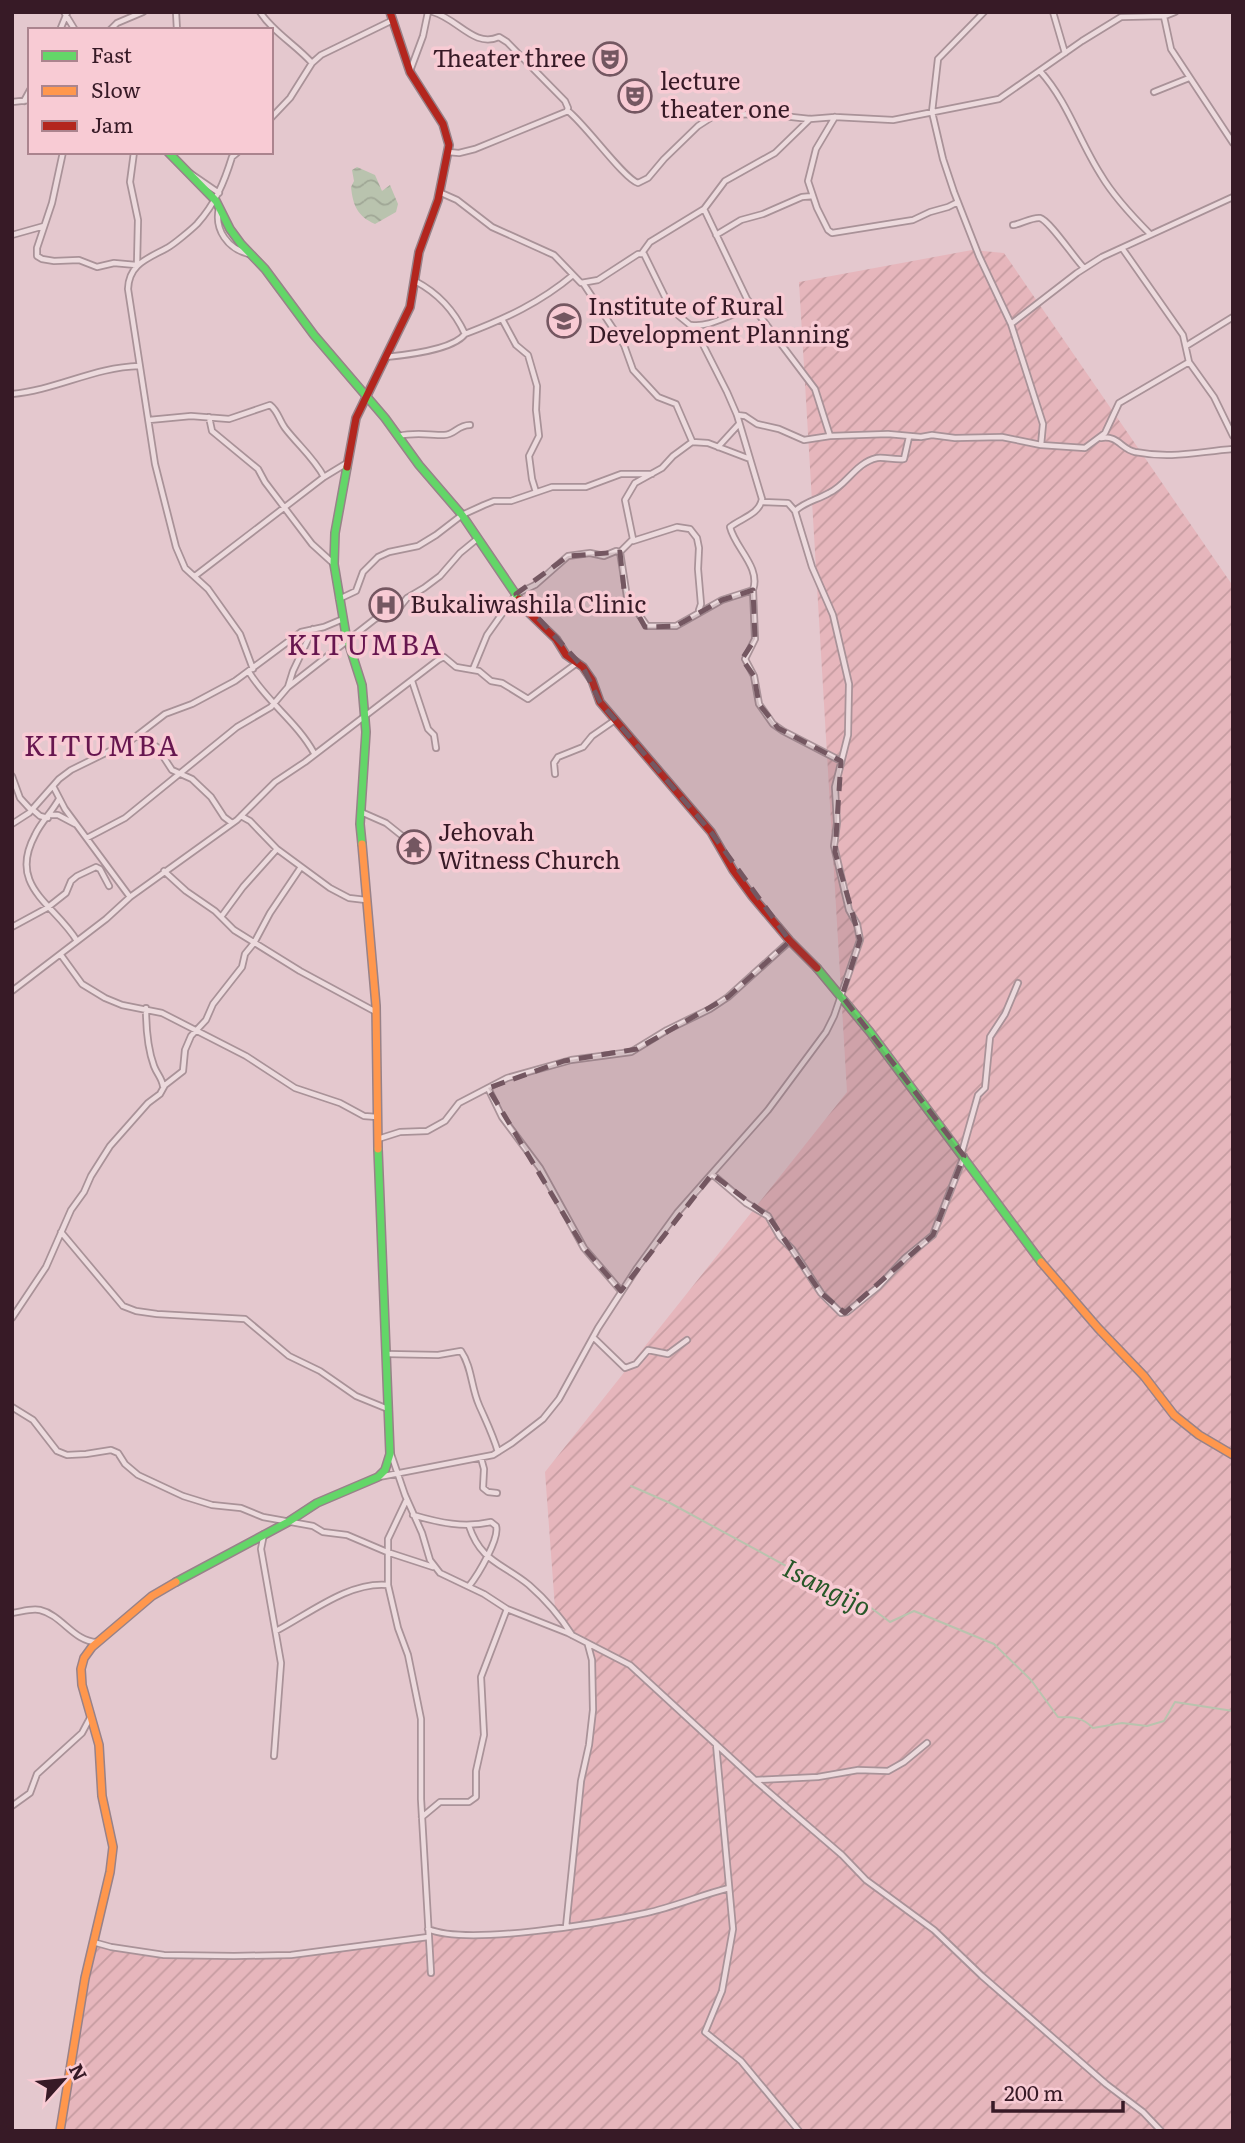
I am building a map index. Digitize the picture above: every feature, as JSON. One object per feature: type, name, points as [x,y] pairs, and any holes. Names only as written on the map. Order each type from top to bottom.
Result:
[{"type":"street","points":[[112,28],[117,23],[143,12]]},
{"type":"street","points":[[260,12],[312,63]]},
{"type":"street","points":[[410,72],[430,12],[452,19],[477,39],[491,41],[499,37],[565,101],[567,111],[582,124],[629,179],[639,183],[648,178],[698,126],[715,115],[764,114],[810,119],[835,117],[893,120],[999,99],[1121,17],[1175,12]]},
{"type":"street","points":[[984,12],[938,59],[932,112],[943,159],[958,202],[979,256],[1011,324],[1043,424],[1041,445]]},
{"type":"street","points":[[1053,12],[1065,53]]},
{"type":"street","points":[[66,13],[73,28]]},
{"type":"street","points":[[1164,14],[1171,49],[1233,143]]},
{"type":"street","points":[[273,116],[290,98],[312,63],[321,55],[391,16],[410,72],[443,124],[447,138],[448,152],[439,192],[426,228],[410,307],[356,418],[335,533],[334,564],[343,620],[362,685],[366,740],[361,812],[376,1012],[377,1117],[390,1449],[433,1567]]},
{"type":"street","points":[[1040,71],[1056,89],[1100,175],[1150,234]]},
{"type":"street","points":[[1154,92],[1189,78]]},
{"type":"street","points":[[12,102],[27,100]]},
{"type":"street","points":[[448,152],[459,153],[475,149],[567,111]]},
{"type":"street","points":[[835,117],[828,125],[813,158],[808,181],[824,222],[832,233],[913,220],[958,202]]},
{"type":"street","points":[[583,283],[598,280],[642,253],[650,242],[704,209],[725,181],[775,153],[810,119]]},
{"type":"street","points":[[63,154],[51,208],[36,253],[42,259],[75,259],[97,267],[114,262],[136,265],[171,245],[194,227],[218,204],[219,192],[232,157],[236,154]]},
{"type":"street","points":[[134,154],[130,182],[138,220],[136,265],[128,289],[156,473],[176,547],[183,566],[216,599],[240,634],[260,690],[275,703],[316,752]]},
{"type":"street","points":[[169,154],[218,204],[230,229],[462,515],[528,612],[556,639],[566,655],[590,677],[597,699],[710,832],[733,870],[790,941],[842,996],[963,1154],[1037,1257],[1098,1328],[1144,1376],[1174,1415],[1199,1435],[1233,1455]]},
{"type":"street","points":[[186,173],[194,174],[219,192]]},
{"type":"street","points":[[439,192],[457,200],[492,227],[554,255],[583,283],[624,345],[632,368],[658,397],[676,404],[692,442]]},
{"type":"street","points":[[716,235],[741,220],[763,214],[802,197],[813,196]]},
{"type":"street","points":[[1011,324],[1084,268],[1150,234],[1233,197]]},
{"type":"street","points":[[704,209],[754,309],[815,389],[830,436]]},
{"type":"street","points":[[1013,226],[1036,218],[1044,219],[1084,268]]},
{"type":"street","points":[[12,235],[44,226]]},
{"type":"street","points":[[1122,248],[1183,335],[1189,362],[1214,397],[1233,436]]},
{"type":"street","points":[[642,253],[646,256],[668,303],[697,334],[737,415],[763,502]]},
{"type":"street","points":[[384,358],[460,341],[465,334],[549,295],[573,275]]},
{"type":"street","points":[[415,281],[437,294],[454,313],[465,334]]},
{"type":"street","points":[[691,326],[701,326],[737,311],[754,309]]},
{"type":"street","points":[[1186,346],[1233,317]]},
{"type":"street","points":[[502,319],[516,345],[528,355],[537,386],[539,436],[529,456],[536,492]]},
{"type":"street","points":[[737,415],[804,440],[830,436],[888,434],[909,437],[1002,437],[1041,445],[1084,448],[1100,438],[1110,426],[1119,402],[1189,362]]},
{"type":"street","points":[[12,394],[57,385],[113,368],[139,366]]},
{"type":"street","points":[[149,420],[232,418],[260,406],[270,405],[286,429],[317,463],[324,477]]},
{"type":"street","points":[[209,417],[212,431],[258,469],[318,551],[334,564]]},
{"type":"street","points":[[718,446],[739,423]]},
{"type":"street","points":[[398,436],[420,433],[446,435],[460,426],[470,425]]},
{"type":"street","points":[[795,511],[808,501],[831,493],[853,471],[868,462],[881,458],[904,459],[909,437]]},
{"type":"street","points":[[1100,438],[1113,438],[1130,451],[1174,456],[1233,449]]},
{"type":"street","points":[[631,542],[633,532],[625,500],[635,483],[652,474],[692,442],[718,446],[751,459]]},
{"type":"street","points":[[195,576],[324,477],[348,463]]},
{"type":"street","points":[[339,599],[356,591],[363,572],[378,557],[418,546],[462,515],[494,501],[505,503],[552,487],[586,486],[621,474],[652,474]]},
{"type":"street","points":[[60,2131],[65,2088],[113,1847],[102,1796],[99,1745],[82,1685],[81,1669],[86,1654],[152,1596],[325,1499],[378,1477],[481,1458],[498,1452],[528,1432],[548,1414],[559,1399],[621,1291],[677,1213],[768,1110],[826,1032],[842,996],[860,940],[857,924],[849,910],[835,852],[835,787],[848,735],[849,684],[838,630],[813,567],[795,511],[788,503],[763,502],[747,518],[730,527],[755,580],[755,639],[745,659],[754,676],[759,704],[778,728],[841,761]]},
{"type":"street","points":[[472,669],[487,635],[516,594],[535,585],[568,556],[590,553],[604,556],[620,552],[631,542],[677,527],[690,529],[699,548],[701,604],[698,611]]},
{"type":"street","points":[[88,838],[125,818],[237,727],[275,703],[288,687],[375,619],[398,608],[407,598],[429,585],[477,539]]},
{"type":"street","points":[[620,552],[624,589],[645,625],[676,626],[686,622],[698,611],[753,590]]},
{"type":"street","points":[[12,824],[32,809],[53,786],[76,767],[138,736],[159,718],[212,694],[251,671],[301,632],[343,620]]},
{"type":"street","points":[[288,687],[313,629]]},
{"type":"street","points":[[12,991],[61,955],[164,871],[241,816],[271,785],[412,681],[426,667],[444,657],[456,667],[478,671],[491,681],[502,683],[528,699],[577,663]]},
{"type":"street","points":[[412,681],[429,730],[434,735],[436,748]]},
{"type":"street","points":[[555,774],[554,763],[558,757],[583,747],[592,736],[616,719]]},
{"type":"street","points":[[138,736],[157,747],[170,767],[189,776],[232,823]]},
{"type":"street","points":[[12,776],[20,797],[40,816],[61,816],[78,826]]},
{"type":"street","points":[[53,786],[59,799],[130,897]]},
{"type":"street","points":[[59,799],[33,839],[26,868],[32,887],[77,941]]},
{"type":"street","points":[[361,812],[386,823],[406,839]]},
{"type":"street","points":[[241,816],[250,821],[277,849],[342,895],[366,900]]},
{"type":"street","points":[[220,917],[277,849]]},
{"type":"street","points":[[12,1318],[51,1258],[71,1210],[110,1146],[140,1110],[183,1071],[185,1050],[196,1030],[206,1020],[213,1004],[240,969],[245,954],[301,867]]},
{"type":"street","points":[[12,926],[47,908],[66,893],[72,880],[90,869],[100,869],[109,886]]},
{"type":"street","points":[[164,871],[233,930],[300,971],[376,1012]]},
{"type":"street","points":[[378,1139],[401,1132],[427,1130],[445,1121],[459,1103],[507,1078],[564,1061],[617,1055],[637,1049],[727,998],[790,941]]},
{"type":"street","points":[[61,955],[86,987],[114,1003],[162,1013],[246,1056],[295,1088],[340,1103],[364,1116],[377,1117]]},
{"type":"street","points":[[712,1174],[746,1203],[768,1216],[821,1293],[841,1313],[847,1312],[933,1235],[963,1154],[978,1095],[985,1088],[990,1037],[1003,1017],[1018,983]]},
{"type":"street","points":[[146,1008],[145,1034],[150,1043],[152,1062],[162,1078],[163,1087]]},
{"type":"street","points":[[488,1088],[502,1118],[540,1168],[584,1248],[621,1291]]},
{"type":"street","points":[[61,1232],[123,1306],[158,1314],[245,1319],[289,1356],[320,1371],[356,1396],[388,1409]]},
{"type":"street","points":[[593,1337],[625,1368],[636,1364],[648,1350],[668,1354],[687,1340]]},
{"type":"street","points":[[387,1354],[434,1355],[461,1351],[498,1452]]},
{"type":"street","points":[[12,1407],[33,1420],[57,1451],[67,1455],[111,1450],[118,1453],[125,1464],[138,1475],[173,1492],[212,1505],[241,1508],[263,1517],[313,1526],[327,1533],[347,1535],[433,1567],[507,1609],[572,1635],[630,1665],[873,1885],[934,1930],[982,1976],[1106,2084],[1143,2112],[1161,2131]]},
{"type":"street","points":[[378,1477],[385,1470],[390,1449]]},
{"type":"street","points":[[481,1458],[484,1469],[483,1488],[497,1493]]},
{"type":"street","points":[[407,1500],[388,1539],[388,1585],[398,1628],[408,1655],[421,1719],[422,1817],[431,1973]]},
{"type":"street","points":[[413,1515],[454,1525],[468,1526],[491,1522],[496,1526],[497,1536],[482,1567],[468,1587]]},
{"type":"street","points":[[468,1526],[485,1556],[503,1565],[528,1585],[561,1618],[572,1635]]},
{"type":"street","points":[[264,1533],[261,1549],[276,1631],[281,1679],[274,1756]]},
{"type":"street","points":[[416,1562],[428,1552]]},
{"type":"street","points":[[276,1631],[348,1593],[371,1585],[388,1585]]},
{"type":"street","points":[[422,1817],[440,1802],[469,1802],[476,1797],[476,1771],[484,1735],[481,1678],[507,1609]]},
{"type":"street","points":[[12,1613],[40,1610],[85,1640],[98,1642]]},
{"type":"street","points":[[566,1927],[581,1781],[589,1749],[593,1710],[592,1660],[588,1644]]},
{"type":"street","points":[[12,1806],[30,1793],[37,1774],[82,1733],[90,1718]]},
{"type":"street","points":[[716,1743],[733,1912],[732,1943],[722,1991],[705,2032],[741,2061],[799,2131]]},
{"type":"street","points":[[756,1781],[818,1777],[858,1770],[888,1771],[927,1744]]},
{"type":"street","points":[[427,1928],[441,1934],[467,1934],[566,1927],[648,1913],[729,1888]]},
{"type":"street","points":[[93,1942],[164,1955],[291,1955],[428,1937]]},
{"type":"highlighted area","points":[[620,552],[624,589],[645,627],[676,626],[722,600],[753,590],[755,639],[742,659],[754,676],[759,704],[778,728],[841,761],[835,852],[860,940],[842,996],[964,1156],[933,1235],[845,1313],[821,1293],[769,1217],[712,1174],[621,1291],[584,1248],[488,1088],[564,1061],[637,1049],[728,997],[790,941],[711,832],[600,702],[583,667],[516,594],[568,556]]},
{"type":"shaded area","points":[[972,250],[1004,253],[1233,586],[1233,2131],[62,2131],[95,1943],[144,1954],[290,1956],[427,1938],[428,1930],[440,1935],[473,1935],[567,1928],[582,1778],[590,1746],[593,1655],[555,1608],[545,1472],[847,1092],[799,282]]},
{"type":"water","points":[[357,167],[375,175],[382,191],[390,185],[398,204],[396,212],[375,224],[360,214],[353,199],[352,170]]},
{"type":"waterway","name":"Isangijo","points":[[631,1486],[670,1503],[812,1580],[855,1596],[890,1622],[914,1611],[994,1644],[1031,1680],[1058,1717],[1077,1718],[1093,1728],[1122,1723],[1147,1726],[1164,1721],[1175,1702],[1233,1711]]},
{"type":"traffic: fast","points":[[170,154],[216,201],[241,244],[265,269],[314,335],[385,418],[419,465],[462,515],[519,599]]},
{"type":"traffic: fast","points":[[347,467],[335,533],[334,564],[346,635],[362,685],[366,732],[360,824],[362,844]]},
{"type":"traffic: fast","points":[[817,968],[870,1032],[1041,1262]]},
{"type":"traffic: fast","points":[[176,1582],[288,1522],[317,1503],[378,1477],[385,1470],[390,1454],[378,1149]]},
{"type":"traffic: slow","points":[[362,844],[376,1006],[378,1149]]},
{"type":"traffic: slow","points":[[1041,1262],[1144,1376],[1174,1415],[1199,1435],[1233,1455]]},
{"type":"traffic: slow","points":[[60,2131],[85,1978],[110,1872],[113,1847],[102,1796],[99,1745],[82,1685],[81,1669],[84,1658],[92,1647],[152,1596],[176,1582]]},
{"type":"traffic: jam","points":[[347,467],[356,418],[410,307],[419,252],[438,200],[449,145],[443,124],[410,72],[390,12]]},
{"type":"traffic: jam","points":[[519,599],[528,612],[556,639],[566,655],[583,667],[592,680],[600,702],[711,832],[752,896],[817,968]]},
{"type":"place","name":"Theater three","points":[[610,59]]},
{"type":"place","name":"lecture theater one","points":[[635,96]]},
{"type":"place","name":"Institute of Rural Development Planning","points":[[564,321]]},
{"type":"place","name":"Bukaliwashila Clinic","points":[[386,605]]},
{"type":"place","name":"Jehovah Witness Church","points":[[414,847]]},
{"type":"district","name":"KITUMBA","points":[[365,645]]},
{"type":"district","name":"KITUMBA","points":[[102,746]]}]
